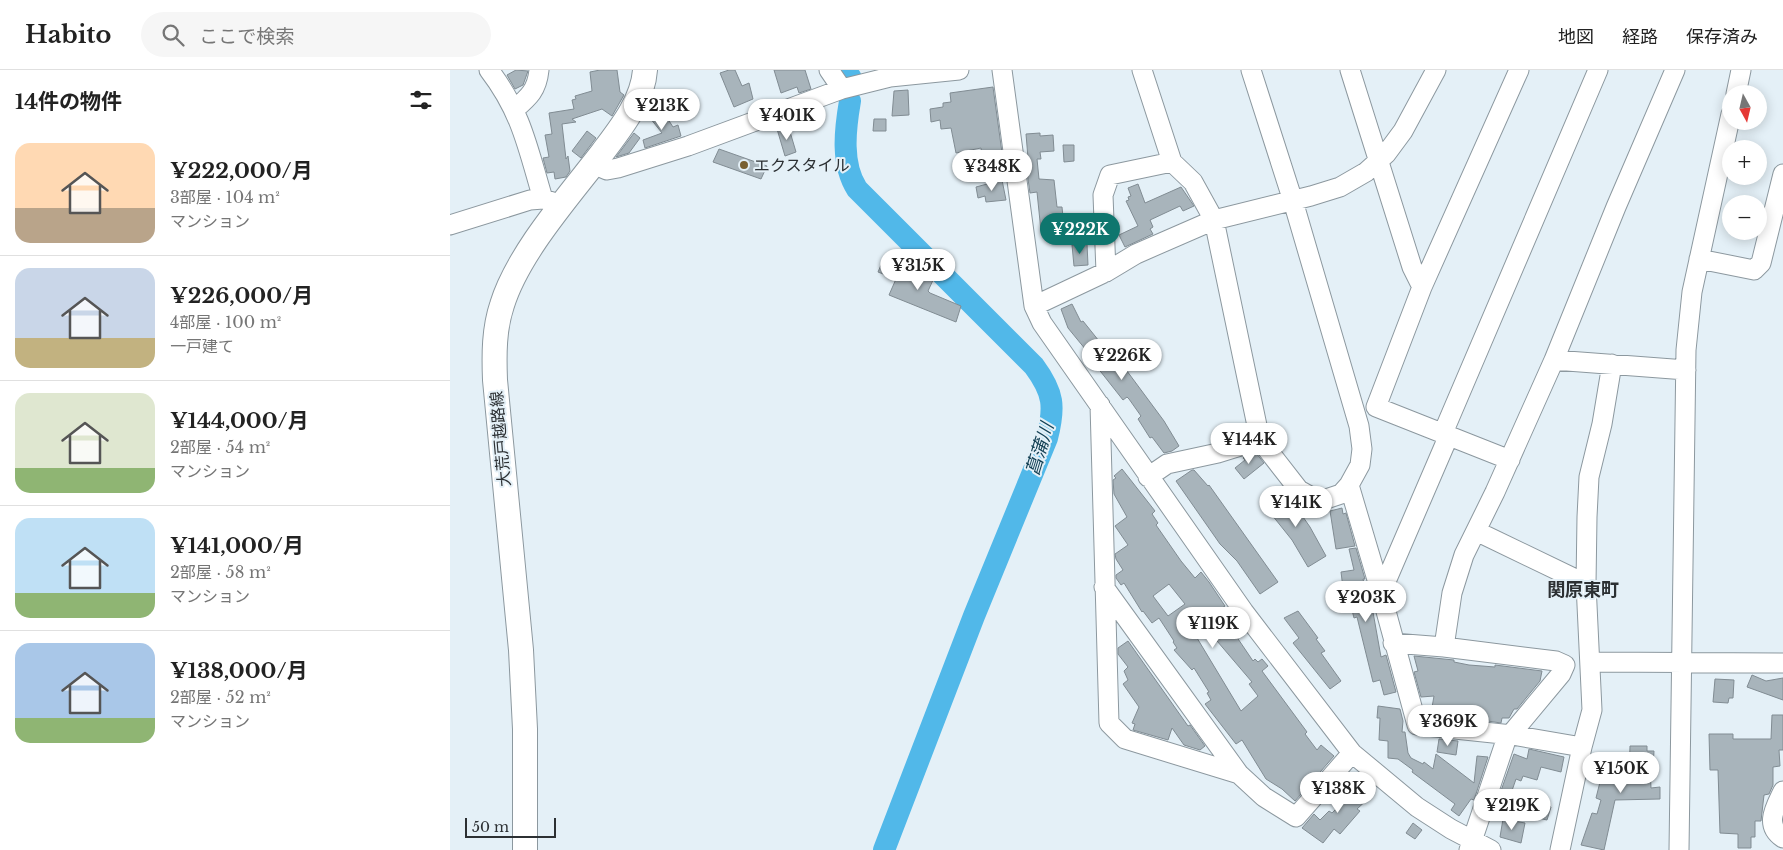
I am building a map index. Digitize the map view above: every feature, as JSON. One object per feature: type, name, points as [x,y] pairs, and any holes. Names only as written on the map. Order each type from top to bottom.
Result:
[{"type":"main road","name":"大荒戸越路線","points":[[525,850],[525,729],[521,650],[497,413],[494,347],[498,319],[508,288],[530,249],[552,203],[593,164],[618,133],[634,105],[645,70]]},
{"type":"street","points":[[450,225],[530,200],[552,203],[515,109],[489,70]]},
{"type":"street","points":[[515,109],[530,97],[537,85],[539,70]]},
{"type":"street","points":[[829,70],[842,88]]},
{"type":"street","points":[[593,164],[607,170],[618,168],[688,146],[842,88],[890,77],[959,70]]},
{"type":"street","points":[[1002,70],[1034,306],[1042,322],[1148,477],[1244,612],[1352,752],[1398,793],[1471,846],[1491,850]]},
{"type":"street","points":[[1142,70],[1172,162],[1193,182],[1214,220],[1260,440],[1289,479],[1306,496],[1315,499],[1334,498],[1349,486],[1360,465],[1362,449],[1359,426],[1293,201],[1251,70]]},
{"type":"street","points":[[1350,70],[1377,162],[1412,267],[1422,287]]},
{"type":"street","points":[[1510,460],[1376,407],[1422,287],[1519,70]]},
{"type":"street","points":[[1381,593],[1598,70]]},
{"type":"street","points":[[1444,647],[1452,593],[1464,555],[1510,460],[1554,360],[1612,215],[1675,70]]},
{"type":"street","points":[[1738,85],[1741,70]]},
{"type":"street","points":[[1034,306],[1106,272],[1136,254],[1214,220],[1293,201],[1340,187],[1366,172],[1403,131],[1430,72]]},
{"type":"street","points":[[1679,850],[1680,661],[1686,370],[1692,292],[1727,130]]},
{"type":"street","points":[[1106,272],[1104,195],[1110,176],[1172,162]]},
{"type":"street","points":[[1698,259],[1754,270],[1761,263],[1783,174]]},
{"type":"street","points":[[1554,360],[1686,370]]},
{"type":"street","points":[[1560,850],[1582,747],[1592,710],[1586,584],[1589,477],[1602,424],[1612,364]]},
{"type":"street","points":[[1100,405],[1104,587],[1110,723],[1125,738],[1238,774]]},
{"type":"street","points":[[1148,477],[1167,464],[1218,453],[1260,440]]},
{"type":"street","points":[[1349,486],[1417,725],[1512,734],[1582,747]]},
{"type":"street","points":[[1476,531],[1586,584]]},
{"type":"street","points":[[1104,587],[1238,774],[1264,797],[1296,817],[1352,752]]},
{"type":"street","points":[[1393,643],[1444,647],[1556,661],[1565,665],[1561,674],[1506,740],[1471,846]]},
{"type":"street","points":[[1591,662],[1783,663]]},
{"type":"street","points":[[1783,791],[1771,820],[1772,827],[1783,838]]},
{"type":"building","points":[[516,70],[528,71],[523,85],[515,89],[507,75]]},
{"type":"building","points":[[617,70],[620,92],[624,95],[612,116],[602,109],[572,119],[576,122],[562,124],[566,159],[568,156],[570,171],[566,177],[555,179],[554,172],[547,173],[543,158],[549,157],[545,135],[552,134],[549,113],[574,109],[572,100],[576,99],[575,96],[592,91],[590,72]]},
{"type":"building","points":[[735,70],[742,86],[749,83],[753,99],[734,107],[720,73]]},
{"type":"building","points":[[774,70],[805,70],[811,89],[799,93],[797,87],[781,93]]},
{"type":"building","points":[[993,87],[1003,160],[983,165],[981,148],[956,153],[951,128],[941,129],[940,120],[931,122],[930,109],[943,107],[943,103],[951,102],[950,93]]},
{"type":"building","points":[[908,90],[909,115],[892,116],[894,91]]},
{"type":"building","points":[[662,110],[673,127],[678,125],[681,136],[645,148],[643,140],[662,133],[650,118]]},
{"type":"building","points":[[874,119],[886,119],[886,131],[873,131]]},
{"type":"building","points":[[788,125],[796,152],[785,156],[777,129]]},
{"type":"building","points":[[587,131],[596,138],[581,158],[572,151]]},
{"type":"building","points":[[634,133],[640,138],[629,153],[616,157]]},
{"type":"building","points":[[1040,133],[1040,136],[1053,135],[1054,151],[1040,152],[1041,159],[1037,159],[1039,179],[1054,180],[1057,207],[1062,207],[1063,217],[1074,216],[1075,227],[1041,231],[1037,192],[1030,193],[1025,158],[1028,158],[1026,134]]},
{"type":"building","points":[[1063,145],[1074,145],[1074,161],[1064,162]]},
{"type":"building","name":"エクスタイル","points":[[719,149],[767,166],[761,179],[713,162]]},
{"type":"building","points":[[1002,180],[1006,200],[986,202],[985,196],[978,198],[976,187]]},
{"type":"building","points":[[1138,184],[1145,203],[1181,187],[1194,206],[1183,211],[1180,206],[1150,220],[1153,227],[1150,229],[1153,234],[1125,247],[1119,235],[1138,226],[1126,201],[1131,196],[1128,188]]},
{"type":"building","points":[[1087,244],[1088,265],[1074,266],[1072,245]]},
{"type":"building","points":[[884,258],[910,272],[913,267],[934,278],[928,291],[961,306],[956,322],[889,295],[896,279],[878,272]]},
{"type":"building","points":[[1072,304],[1081,322],[1083,321],[1103,346],[1107,344],[1164,421],[1179,446],[1172,451],[1164,453],[1152,437],[1150,438],[1138,419],[1141,416],[1129,399],[1127,397],[1123,400],[1097,367],[1101,365],[1089,348],[1086,350],[1068,328],[1061,309]]},
{"type":"building","points":[[1256,453],[1264,463],[1244,479],[1235,468],[1245,460],[1243,458],[1245,456]]},
{"type":"building","points":[[1122,469],[1155,511],[1152,514],[1158,523],[1156,525],[1181,561],[1195,578],[1201,572],[1225,606],[1216,612],[1230,627],[1253,661],[1255,659],[1258,662],[1262,659],[1268,666],[1262,671],[1307,732],[1305,734],[1317,750],[1321,745],[1334,756],[1295,801],[1282,789],[1266,779],[1242,740],[1236,744],[1205,704],[1211,700],[1207,693],[1209,692],[1194,668],[1192,670],[1174,650],[1177,648],[1174,641],[1159,618],[1152,623],[1142,612],[1124,583],[1121,585],[1116,578],[1116,575],[1123,570],[1115,554],[1128,545],[1115,526],[1127,517],[1114,494],[1113,480],[1116,478],[1114,476]],"holes":[[[1169,584],[1185,604],[1168,616],[1153,596]],[[1200,621],[1252,682],[1249,684],[1258,696],[1241,711],[1191,628]]]},
{"type":"building","points":[[1192,470],[1209,485],[1278,582],[1260,594],[1237,561],[1220,544],[1176,481]]},
{"type":"building","points":[[1285,491],[1310,527],[1326,556],[1308,567],[1292,540],[1264,505]]},
{"type":"building","points":[[1342,508],[1343,514],[1346,513],[1355,546],[1336,549],[1330,511]]},
{"type":"building","points":[[1356,548],[1365,579],[1363,579],[1368,602],[1371,601],[1381,657],[1386,655],[1396,692],[1384,695],[1380,680],[1373,682],[1357,617],[1354,618],[1350,602],[1345,604],[1341,572],[1354,570],[1349,549]]},
{"type":"building","points":[[1298,611],[1318,638],[1316,639],[1325,651],[1321,653],[1341,681],[1330,689],[1293,643],[1299,638],[1284,618]]},
{"type":"building","points":[[1128,641],[1188,726],[1190,725],[1205,746],[1200,750],[1184,745],[1172,728],[1168,740],[1133,730],[1135,724],[1132,723],[1139,707],[1123,684],[1128,680],[1124,671],[1128,667],[1118,654],[1118,648]]},
{"type":"building","points":[[1414,656],[1454,660],[1454,662],[1469,665],[1495,667],[1495,665],[1542,671],[1540,681],[1517,709],[1514,709],[1509,718],[1502,718],[1501,723],[1481,720],[1475,718],[1476,716],[1451,716],[1431,713],[1434,696],[1421,697],[1414,672],[1418,671]]},
{"type":"building","points":[[1752,675],[1766,681],[1783,678],[1783,700],[1747,687]]},
{"type":"building","points":[[1715,679],[1734,680],[1733,698],[1729,698],[1728,703],[1713,702]]},
{"type":"building","points":[[1378,706],[1400,709],[1403,721],[1402,732],[1405,732],[1408,753],[1411,758],[1423,764],[1424,762],[1433,769],[1436,754],[1474,783],[1477,756],[1488,757],[1474,800],[1471,799],[1459,816],[1451,810],[1455,804],[1412,772],[1413,770],[1398,759],[1388,758],[1388,741],[1379,740],[1380,718],[1377,718]]},
{"type":"building","points":[[1772,715],[1783,715],[1783,750],[1779,750],[1780,766],[1773,767],[1773,785],[1769,794],[1764,795],[1761,821],[1755,821],[1755,837],[1751,837],[1751,848],[1738,848],[1738,834],[1720,833],[1718,770],[1710,770],[1709,734],[1733,734],[1733,739],[1771,739]]},
{"type":"building","points":[[1439,739],[1458,741],[1456,755],[1437,752]]},
{"type":"building","points":[[1630,746],[1647,746],[1647,751],[1654,751],[1653,767],[1650,767],[1651,788],[1660,787],[1660,799],[1615,800],[1604,850],[1581,845],[1592,813],[1597,814],[1601,800],[1596,798],[1603,770],[1629,777]]},
{"type":"building","points":[[1529,749],[1564,757],[1561,772],[1541,767],[1537,780],[1523,776],[1521,781],[1516,779],[1507,805],[1497,802],[1514,754],[1527,759]]},
{"type":"building","points":[[1354,779],[1370,797],[1357,809],[1360,811],[1340,834],[1334,829],[1323,843],[1302,828],[1314,814],[1320,820],[1329,811],[1332,813],[1349,796],[1343,789]]},
{"type":"building","points":[[1538,800],[1549,803],[1548,806],[1551,807],[1547,820],[1534,817]]},
{"type":"building","points":[[1503,819],[1525,823],[1521,843],[1500,837]]},
{"type":"building","points":[[1413,823],[1422,830],[1415,839],[1406,833]]},
{"type":"waterway","name":"菖蒲川","points":[[845,70],[851,78]]},
{"type":"waterway","name":"菖蒲川","points":[[850,101],[846,135],[846,158],[848,169],[857,189],[1034,366],[1046,384],[1052,409],[1047,438],[974,616],[884,850]]},
{"type":"place","name":"エクスタイル","points":[[744,165]]},
{"type":"district","name":"関原東町","points":[[1583,590]]}]
